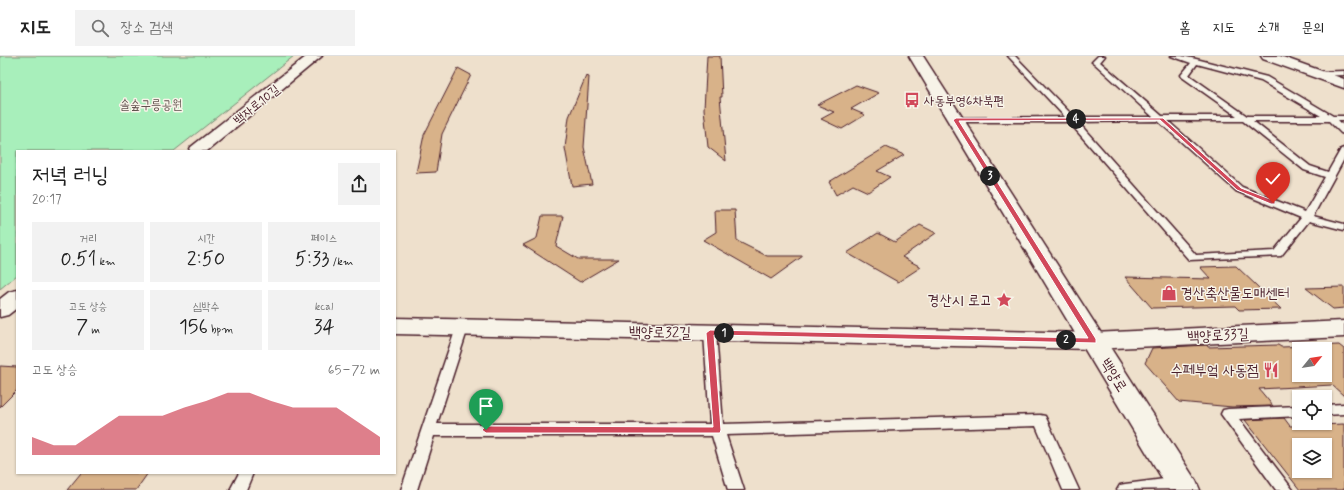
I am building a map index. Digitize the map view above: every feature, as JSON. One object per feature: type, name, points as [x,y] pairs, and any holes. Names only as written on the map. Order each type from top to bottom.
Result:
[{"type":"street","name":"백자로10길","points":[[198,150],[315,56]]},
{"type":"street","name":"백양로","points":[[916,56],[1183,486]]},
{"type":"street","points":[[1268,56],[1344,84]]},
{"type":"street","points":[[0,310],[16,297]]},
{"type":"street","points":[[0,318],[16,318]]},
{"type":"street","name":"백양로32길","points":[[396,326],[1093,341]]},
{"type":"street","name":"백양로33길","points":[[1093,341],[1344,329]]},
{"type":"lane","points":[[1011,56],[1071,119],[1193,258],[1277,254],[1307,217],[1344,151]]},
{"type":"lane","points":[[1102,56],[1096,62],[1239,189],[1307,217],[1344,227]]},
{"type":"lane","points":[[1174,56],[1264,79],[1331,118],[1344,131]]},
{"type":"lane","points":[[1196,61],[1185,75],[1246,119],[1307,168],[1330,176]]},
{"type":"lane","points":[[1314,74],[1344,73]]},
{"type":"lane","points":[[956,120],[1344,118]]},
{"type":"lane","points":[[409,490],[462,328]]},
{"type":"lane","points":[[710,333],[717,430],[736,490]]},
{"type":"lane","points":[[1332,410],[1344,409]]},
{"type":"lane","points":[[1285,490],[1228,414],[1292,411]]},
{"type":"lane","points":[[429,430],[717,430],[1040,420],[1071,490]]},
{"type":"lane","points":[[238,490],[246,474]]},
{"type":"lane","points":[[1125,490],[1183,486]]},
{"type":"green space","name":"솔숲구릉공원","points":[[0,56],[294,56],[175,150],[16,150],[16,276],[0,289]]},
{"type":"building","points":[[707,56],[720,56],[722,97],[720,97],[726,161],[708,147],[704,109]]},
{"type":"building","points":[[458,68],[471,75],[442,134],[436,172],[416,173],[424,135]]},
{"type":"building","points":[[586,76],[589,77],[584,147],[592,184],[572,186],[565,148],[569,117]]},
{"type":"building","points":[[856,85],[879,93],[851,109],[865,115],[842,129],[821,119],[834,112],[817,105]]},
{"type":"building","points":[[886,147],[904,155],[877,171],[890,177],[868,192],[853,185],[836,195],[829,182]]},
{"type":"building","points":[[715,210],[735,210],[737,241],[767,256],[803,256],[771,279],[703,240],[716,232]]},
{"type":"building","points":[[542,216],[563,216],[556,246],[578,259],[619,259],[580,282],[523,245],[537,238]]},
{"type":"building","points":[[920,225],[936,233],[902,257],[921,267],[898,282],[847,253],[878,233],[895,242]]},
{"type":"building","points":[[1236,266],[1281,309],[1239,310],[1235,306],[1152,308],[1125,277],[1211,279],[1200,267]]},
{"type":"building","points":[[1344,287],[1344,308],[1333,309],[1306,288]]},
{"type":"building","points":[[1207,345],[1208,347],[1278,345],[1281,347],[1292,347],[1292,382],[1332,382],[1332,345],[1339,345],[1344,349],[1344,396],[1332,385],[1259,389],[1273,406],[1232,407],[1179,402],[1145,363],[1152,348]]},
{"type":"building","points":[[0,366],[16,367],[16,391],[0,407]]},
{"type":"building","points":[[1284,418],[1290,426],[1292,426],[1292,430],[1332,430],[1332,424],[1344,424],[1344,490],[1300,490],[1245,420]]},
{"type":"building","points":[[80,474],[147,474],[136,490],[67,490]]},
{"type":"place","name":"사동부영6차북편","points":[[912,100]]},
{"type":"place","name":"경산축산물도매센터","points":[[1169,293]]},
{"type":"place","name":"경산시 로고","points":[[1004,300]]},
{"type":"place","name":"수페부엌 사동점","points":[[1271,370]]},
{"type":"route","points":[[486,430],[717,430],[710,333],[1093,341],[956,120],[1161,119],[1239,189],[1273,203]]}]
